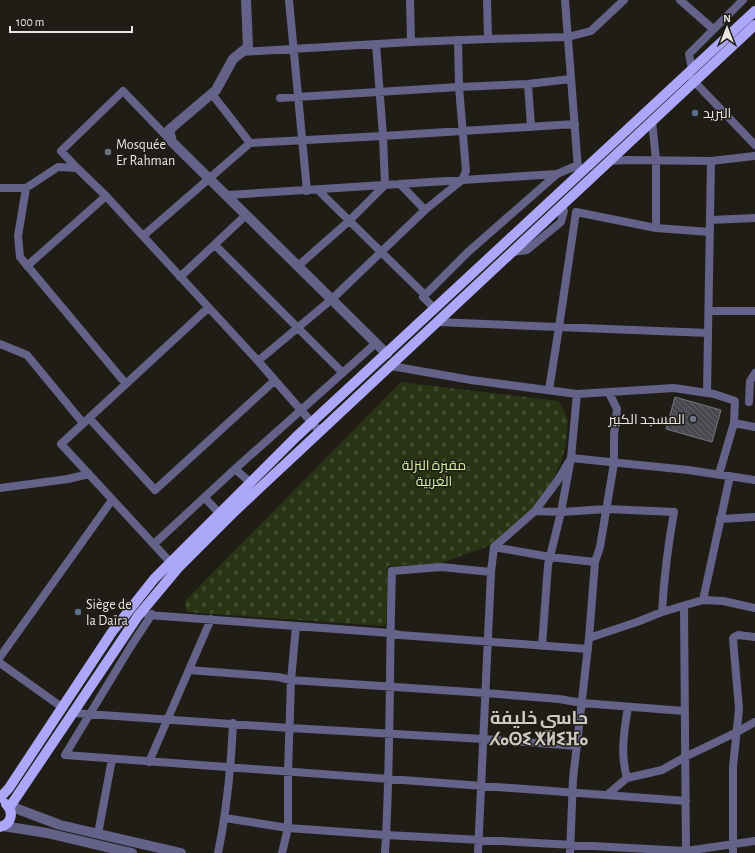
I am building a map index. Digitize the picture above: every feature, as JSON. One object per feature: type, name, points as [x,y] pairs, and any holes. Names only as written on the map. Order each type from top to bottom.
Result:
[{"type":"main road","points":[[0,798],[9,788],[63,708],[112,632],[154,579],[311,424],[435,309],[578,170],[755,11]]},
{"type":"main road","points":[[2,826],[11,815],[7,805],[73,713],[138,616],[184,563],[236,511],[437,322],[563,208],[610,161],[755,25]]},
{"type":"street","points":[[172,142],[170,130],[216,90],[233,59],[248,47],[246,0]]},
{"type":"street","points":[[289,0],[307,191]]},
{"type":"street","points":[[410,0],[411,42]]},
{"type":"street","points":[[487,0],[488,39]]},
{"type":"street","points":[[226,196],[557,174],[578,170],[565,0]]},
{"type":"street","points":[[242,52],[411,42],[568,37],[592,32],[624,0]]},
{"type":"street","points":[[680,0],[713,29]]},
{"type":"street","points":[[743,0],[689,54],[689,71],[694,82],[755,145]]},
{"type":"street","points":[[258,361],[332,299],[425,210],[462,180],[466,171],[458,40]]},
{"type":"street","points":[[298,266],[350,221],[385,186],[376,44]]},
{"type":"street","points":[[280,98],[528,84],[572,79]]},
{"type":"street","points":[[528,84],[531,127]]},
{"type":"street","points":[[320,432],[311,424],[258,361],[143,236],[61,151],[123,91],[226,196],[387,354]]},
{"type":"street","points":[[212,94],[250,143]]},
{"type":"street","points":[[652,121],[656,160],[656,228]]},
{"type":"street","points":[[143,236],[250,143],[575,124]]},
{"type":"street","points":[[610,161],[711,161],[755,156]]},
{"type":"street","points":[[707,393],[711,161]]},
{"type":"street","points":[[0,188],[26,188],[58,167],[77,168]]},
{"type":"street","points":[[425,295],[468,252],[557,174]]},
{"type":"street","points":[[400,184],[425,210]]},
{"type":"street","points":[[26,188],[18,236],[20,257],[126,384]]},
{"type":"street","points":[[319,191],[425,295],[423,297],[435,309]]},
{"type":"street","points":[[27,266],[106,196]]},
{"type":"street","points":[[563,208],[656,228],[710,232]]},
{"type":"street","points":[[549,390],[560,327],[576,212]]},
{"type":"street","points":[[180,277],[246,215]]},
{"type":"street","points":[[710,220],[755,218]]},
{"type":"street","points":[[215,245],[343,373]]},
{"type":"street","points":[[171,563],[61,444],[208,308]]},
{"type":"street","points":[[708,311],[755,311]]},
{"type":"street","points":[[437,322],[708,333]]},
{"type":"street","points":[[154,544],[376,343]]},
{"type":"street","points":[[0,344],[27,355],[86,421],[155,490],[274,381]]},
{"type":"street","points":[[391,366],[471,380],[577,394],[674,388],[707,393],[736,401],[752,402],[750,381],[755,373]]},
{"type":"street","points":[[570,853],[572,792],[590,638],[595,562],[600,547],[614,464],[614,435],[617,409],[609,393]]},
{"type":"street","points":[[542,646],[548,565],[561,512],[571,458],[577,394]]},
{"type":"street","points":[[719,474],[734,423],[736,401]]},
{"type":"street","points":[[734,423],[755,427]]},
{"type":"street","points":[[571,458],[614,464],[719,474],[755,480]]},
{"type":"street","points":[[478,853],[491,572],[494,547],[536,511],[558,480],[571,458]]},
{"type":"street","points":[[236,469],[251,483]]},
{"type":"street","points":[[0,488],[68,479],[89,474]]},
{"type":"street","points":[[703,600],[730,476]]},
{"type":"street","points":[[205,498],[220,514]]},
{"type":"street","points":[[0,657],[112,500]]},
{"type":"street","points":[[536,511],[561,512],[607,509],[674,512],[668,544],[662,612]]},
{"type":"street","points":[[720,519],[755,517]]},
{"type":"street","points":[[494,547],[550,557],[595,562]]},
{"type":"street","points":[[385,853],[392,571],[441,567],[491,572]]},
{"type":"street","points":[[590,638],[662,612],[703,600],[723,601],[755,608]]},
{"type":"street","points":[[684,606],[686,852]]},
{"type":"street","points":[[138,616],[152,614],[588,649]]},
{"type":"street","points":[[152,614],[130,646],[65,755],[686,801]]},
{"type":"street","points":[[149,762],[211,619]]},
{"type":"street","points":[[282,853],[288,828],[291,680],[296,626]]},
{"type":"street","points":[[112,632],[130,646]]},
{"type":"street","points":[[733,853],[734,767],[738,709],[733,639],[738,635],[755,637]]},
{"type":"street","points":[[0,663],[63,708]]},
{"type":"street","points":[[189,670],[278,677],[291,680],[559,699],[582,703],[684,711]]},
{"type":"street","points":[[627,778],[623,765],[622,747],[628,707]]},
{"type":"street","points":[[73,713],[577,746]]},
{"type":"street","points":[[607,795],[627,778],[662,770],[755,722]]},
{"type":"street","points":[[218,853],[225,818],[231,768],[233,723]]},
{"type":"street","points":[[98,834],[112,759]]},
{"type":"street","points":[[7,805],[49,821],[174,852]]},
{"type":"street","points":[[225,818],[288,828],[686,852],[755,841]]},
{"type":"street","points":[[2,826],[47,833],[130,853],[131,842]]},
{"type":"green space","name":"مقبرة النزلة الغربية","points":[[401,382],[558,401],[568,420],[566,443],[561,462],[552,482],[535,506],[500,542],[438,564],[388,566],[386,624],[383,626],[186,612],[185,601]]},
{"type":"building","name":"المسجد الكبير","points":[[675,397],[721,410],[712,442],[666,429]]},
{"type":"place","name":"البريد","points":[[695,113]]},
{"type":"place","name":"Mosquée Er Rahman","points":[[108,152]]},
{"type":"place","name":"المسجد الكبير","points":[[693,419]]},
{"type":"place","name":"Siège de la Daïra","points":[[78,612]]},
{"type":"district","name":"حاسي خليفة ⵃⴰⵙⵉ ⵅⵍⵉⴼⴰ","points":[[539,728]]}]
